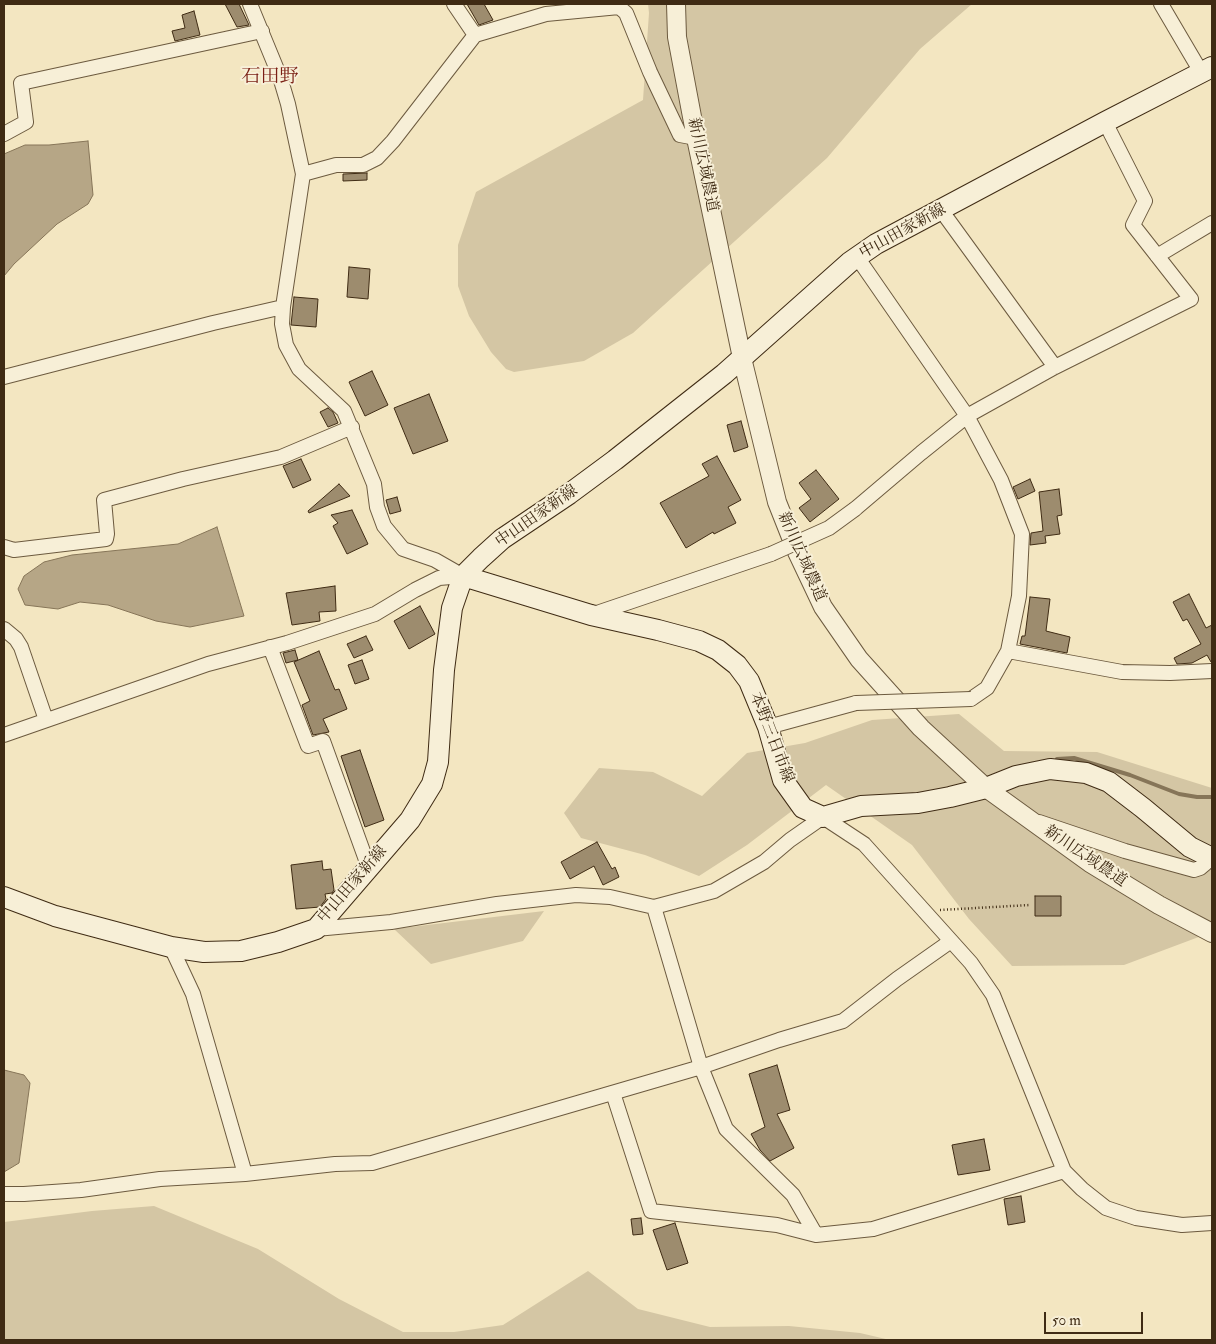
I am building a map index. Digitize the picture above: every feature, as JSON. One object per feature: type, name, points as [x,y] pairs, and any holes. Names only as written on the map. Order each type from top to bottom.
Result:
[{"type":"main road","name":"中山田家新線","points":[[4,896],[55,916],[171,947],[204,952],[241,951],[278,942],[316,928],[410,820],[432,784],[438,762],[444,670],[452,608],[463,576],[502,540],[569,494],[742,358],[857,257],[876,244],[1207,69]]},
{"type":"main road","name":"本野三日市線","points":[[463,576],[591,615],[699,641],[718,650],[737,665],[749,681],[768,727],[783,780],[803,808],[823,817]]},
{"type":"main road","points":[[823,817],[861,806],[918,803],[950,798],[986,788],[1016,776],[1050,769],[1086,773],[1109,782],[1190,847],[1212,858]]},
{"type":"street","points":[[250,4],[280,77],[288,104],[303,174],[283,307],[282,324],[286,345],[299,369],[344,411],[374,484],[377,507],[384,526],[403,549],[435,560],[463,576]]},
{"type":"street","points":[[454,4],[475,35]]},
{"type":"street","name":"新川広域農道","points":[[676,4],[677,37],[696,138],[742,358],[777,502],[796,550],[823,606],[859,659],[902,708],[986,788],[1090,863],[1159,905],[1212,933]]},
{"type":"street","points":[[1161,4],[1207,69]]},
{"type":"street","points":[[303,174],[336,165],[363,165],[377,158],[393,141],[475,35],[546,14],[619,6],[626,13],[650,72],[680,135],[696,138]]},
{"type":"street","points":[[4,134],[26,122],[21,83],[262,31]]},
{"type":"street","points":[[591,615],[770,554],[829,528],[855,509],[967,416],[1055,367],[1191,299],[1133,225],[1145,200],[1104,122]]},
{"type":"street","points":[[941,210],[1055,367]]},
{"type":"street","points":[[1156,256],[1212,223]]},
{"type":"street","points":[[768,727],[856,703],[970,699],[987,688],[1008,651],[1019,596],[1022,534],[1001,480],[967,416],[857,257]]},
{"type":"street","points":[[4,377],[213,322],[283,307]]},
{"type":"street","points":[[4,547],[14,550],[106,539],[104,500],[183,479],[281,457],[352,427]]},
{"type":"street","points":[[4,735],[208,664],[270,647],[374,614],[439,578],[463,576]]},
{"type":"street","points":[[4,630],[16,639],[21,647],[46,720]]},
{"type":"street","points":[[270,647],[308,746],[323,741],[368,868]]},
{"type":"street","points":[[1008,651],[1122,672],[1170,673],[1212,671]]},
{"type":"street","points":[[316,928],[391,922],[497,904],[576,895],[610,897],[654,907],[714,891],[764,862],[790,840],[823,817],[864,844],[971,963],[993,995],[1064,1171],[1082,1189],[1106,1208],[1136,1218],[1182,1225],[1212,1223]]},
{"type":"street","points":[[1029,819],[1125,851],[1194,870],[1200,868],[1212,858]]},
{"type":"street","points":[[654,907],[701,1067],[726,1129],[793,1195],[816,1235]]},
{"type":"street","points":[[4,1194],[81,1190],[160,1179],[244,1174],[335,1164],[372,1163],[701,1067],[779,1040],[843,1021],[951,940]]},
{"type":"street","points":[[171,947],[193,994],[244,1174]]},
{"type":"street","points":[[613,1092],[651,1211],[777,1225],[816,1235],[873,1229],[1064,1171]]},
{"type":"path","points":[[924,911],[1030,906]]},
{"type":"shaded area","points":[[648,4],[972,4],[920,49],[827,158],[633,333],[584,361],[514,372],[506,369],[491,352],[469,316],[458,286],[458,245],[476,192],[643,100]]},
{"type":"shaded area","points":[[88,141],[93,195],[88,204],[57,224],[14,264],[4,276],[4,154],[25,145],[49,145]]},
{"type":"shaded area","points":[[217,527],[244,616],[190,627],[156,621],[108,605],[80,602],[58,609],[25,605],[18,589],[24,576],[44,562],[72,555],[178,544]]},
{"type":"shaded area","points":[[959,714],[1004,751],[1097,752],[1212,788],[1212,932],[1124,965],[1012,966],[969,919],[912,845],[826,785],[747,845],[699,876],[645,855],[581,838],[564,813],[599,768],[653,772],[702,796],[747,753],[805,743],[872,720]]},
{"type":"shaded area","points":[[544,911],[523,941],[431,964],[394,929]]},
{"type":"shaded area","points":[[4,1070],[24,1075],[30,1083],[19,1163],[4,1172]]},
{"type":"shaded area","points":[[154,1206],[258,1249],[339,1299],[403,1332],[454,1332],[503,1325],[588,1271],[638,1309],[710,1327],[789,1326],[860,1333],[890,1340],[4,1340],[4,1222],[92,1211]]},
{"type":"building","points":[[225,4],[239,4],[249,25],[237,27]]},
{"type":"building","points":[[467,4],[484,4],[493,20],[479,25]]},
{"type":"building","points":[[194,11],[200,35],[175,41],[172,31],[185,28],[182,15]]},
{"type":"building","points":[[367,173],[367,180],[343,181],[343,174]]},
{"type":"building","points":[[349,267],[370,269],[368,299],[347,297]]},
{"type":"building","points":[[294,297],[318,299],[316,327],[291,325]]},
{"type":"building","points":[[372,371],[388,405],[365,416],[349,382]]},
{"type":"building","points":[[429,394],[448,441],[413,454],[394,408]]},
{"type":"building","points":[[328,408],[333,412],[338,423],[328,427],[320,412]]},
{"type":"building","points":[[741,421],[748,447],[734,452],[727,425]]},
{"type":"building","points":[[717,456],[741,500],[728,507],[736,523],[714,534],[713,532],[686,548],[660,503],[709,476],[702,464]]},
{"type":"building","points":[[301,459],[311,480],[293,488],[283,466]]},
{"type":"building","points":[[816,470],[839,499],[810,522],[799,508],[811,499],[799,483]]},
{"type":"building","points":[[1030,479],[1035,491],[1018,499],[1013,487]]},
{"type":"building","points":[[339,484],[350,496],[309,513],[308,511]]},
{"type":"building","points":[[1059,489],[1062,515],[1057,516],[1060,534],[1045,536],[1046,543],[1030,545],[1031,533],[1043,531],[1039,492]]},
{"type":"building","points":[[397,497],[401,511],[390,514],[386,500]]},
{"type":"building","points":[[352,510],[368,544],[347,554],[333,526],[338,523],[331,515]]},
{"type":"building","points":[[335,586],[336,611],[319,612],[320,621],[292,625],[286,593]]},
{"type":"building","points":[[1189,594],[1206,628],[1212,625],[1212,662],[1207,655],[1192,663],[1177,664],[1174,658],[1201,644],[1187,619],[1183,621],[1173,602]]},
{"type":"building","points":[[1030,597],[1050,599],[1046,631],[1070,637],[1067,653],[1020,644],[1022,636],[1025,636]]},
{"type":"building","points":[[420,606],[435,634],[409,649],[394,621]]},
{"type":"building","points":[[366,636],[373,650],[354,658],[347,644]]},
{"type":"building","points":[[295,650],[298,660],[286,663],[283,653]]},
{"type":"building","points":[[319,651],[335,690],[339,689],[347,709],[323,719],[329,732],[313,735],[302,705],[310,701],[294,662]]},
{"type":"building","points":[[362,660],[369,679],[355,684],[348,665]]},
{"type":"building","points":[[360,750],[384,820],[365,827],[341,756]]},
{"type":"building","points":[[597,842],[612,869],[615,867],[619,877],[603,885],[594,866],[570,879],[561,862]]},
{"type":"building","points":[[322,861],[323,870],[331,869],[334,890],[332,893],[325,894],[326,899],[320,907],[296,909],[291,865]]},
{"type":"building","points":[[1035,896],[1061,896],[1061,916],[1035,916]]},
{"type":"building","points":[[777,1065],[790,1110],[777,1114],[794,1148],[770,1161],[760,1150],[751,1134],[765,1127],[749,1074]]},
{"type":"building","points":[[984,1139],[990,1170],[958,1175],[952,1145]]},
{"type":"building","points":[[1021,1196],[1025,1222],[1008,1225],[1004,1199]]},
{"type":"building","points":[[641,1218],[643,1234],[633,1235],[631,1219]]},
{"type":"building","points":[[675,1223],[688,1263],[667,1270],[653,1230]]},
{"type":"waterway","points":[[1057,759],[1074,758],[1130,775],[1179,794],[1212,797]]},
{"type":"district","name":"石田野","points":[[270,78]]}]
